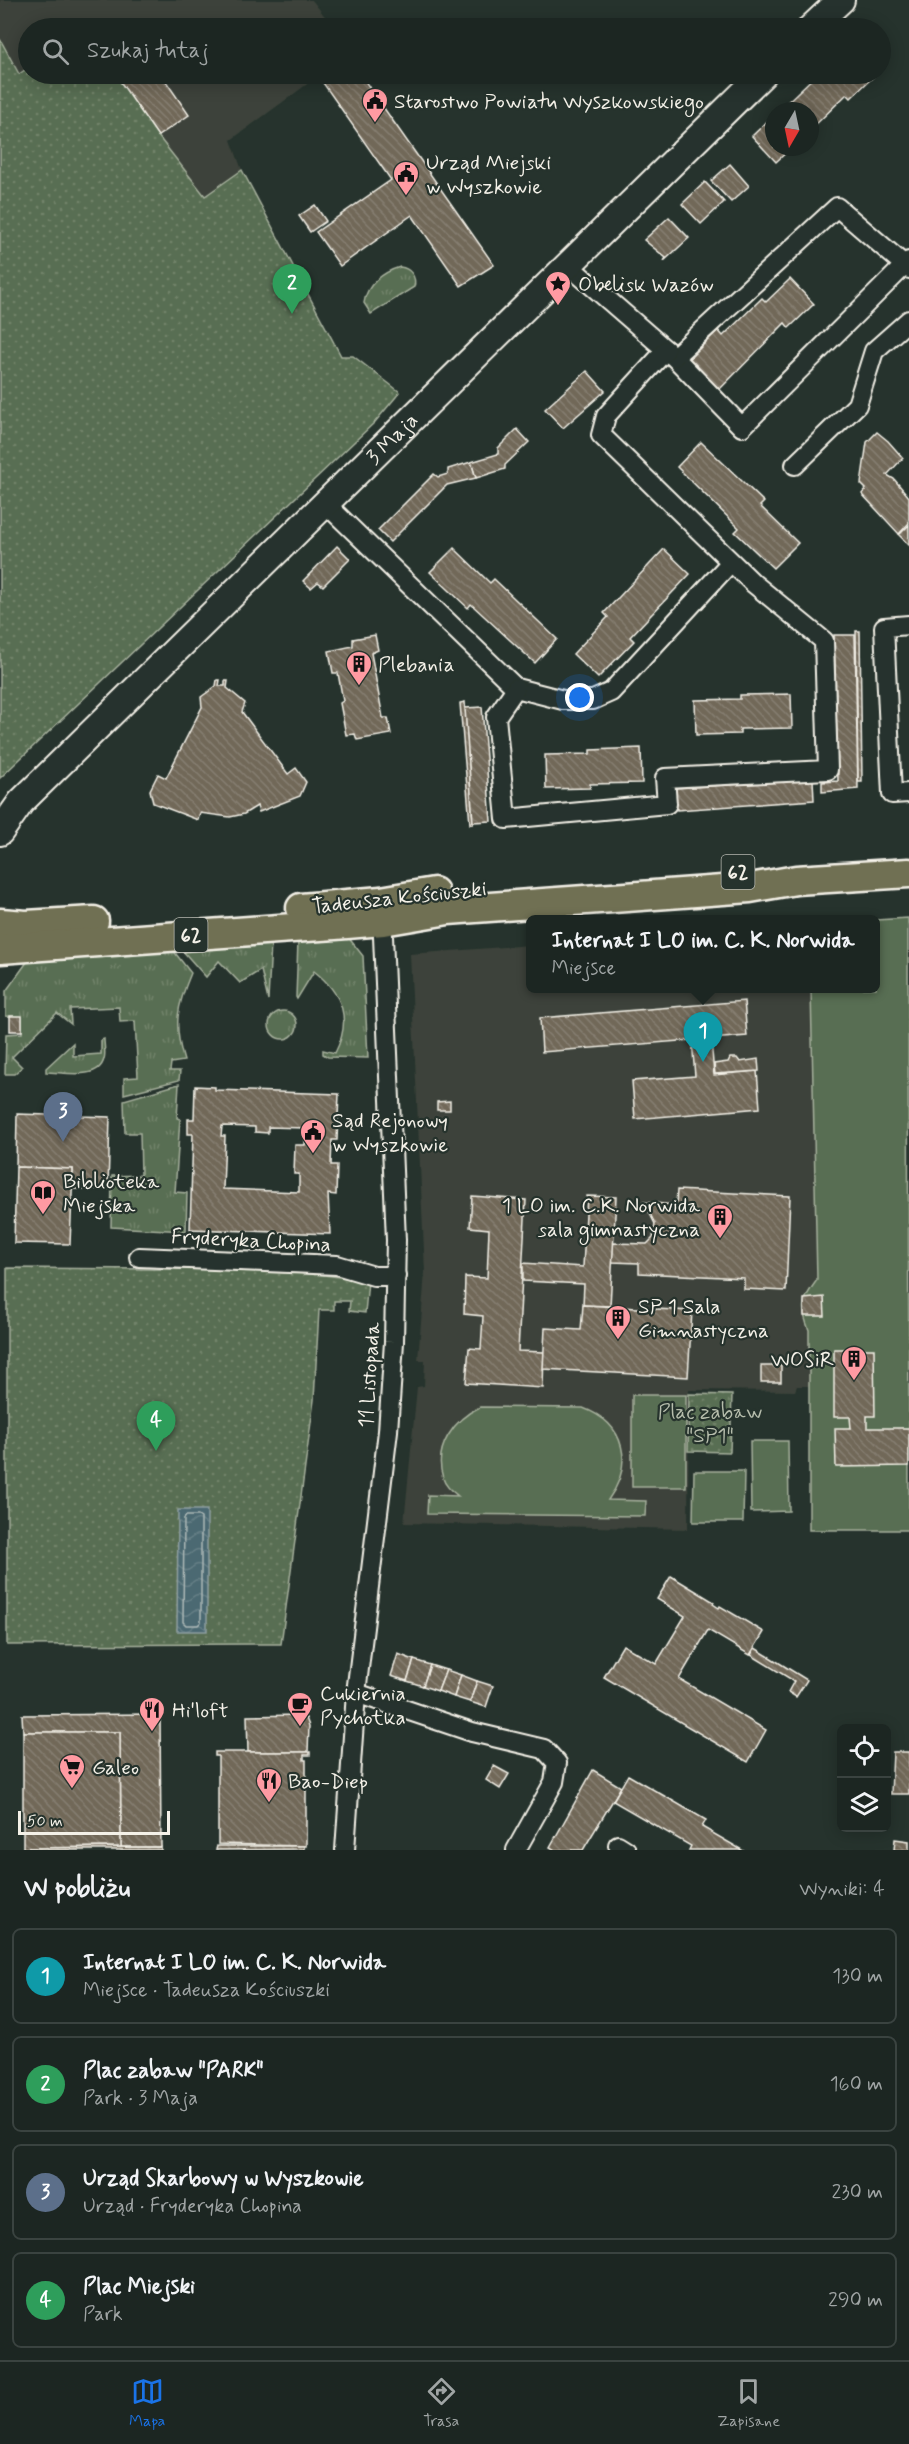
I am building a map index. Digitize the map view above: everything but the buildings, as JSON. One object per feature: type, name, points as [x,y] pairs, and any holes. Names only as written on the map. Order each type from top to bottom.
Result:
[{"type":"main road","name":"Tadeusza Kościuszki","points":[[0,949],[382,911],[446,890],[750,871],[796,880],[909,873]]},
{"type":"main road","name":"Tadeusza Kościuszki","points":[[0,923],[60,924],[382,911]]},
{"type":"street","points":[[822,18],[841,0]]},
{"type":"street","name":"3 Maja","points":[[0,832],[10,808],[753,84]]},
{"type":"street","points":[[516,688],[496,717],[506,819],[667,804],[666,778],[828,770],[824,641],[753,584],[601,435],[606,416],[658,361],[670,353],[837,207],[908,265],[742,427],[670,353],[568,265]]},
{"type":"street","points":[[795,465],[857,405],[874,351],[909,320]]},
{"type":"street","points":[[324,502],[516,688],[563,700],[593,700],[611,692],[731,562]]},
{"type":"street","points":[[909,625],[884,627],[892,794],[909,793]]},
{"type":"street","name":"11 Listopada","points":[[345,1850],[356,1693],[388,1431],[394,1342],[396,1276],[382,911]]},
{"type":"street","name":"Fryderyka Chopina","points":[[139,1257],[337,1265],[374,1276],[396,1276]]},
{"type":"street","points":[[356,1693],[472,1732],[544,1749],[556,1763],[554,1782],[516,1850]]},
{"type":"shaded area","points":[[0,0],[312,0],[326,18],[18,18],[18,72],[0,39]]},
{"type":"shaded area","points":[[122,84],[307,84],[231,140],[242,170],[205,196],[158,136]]},
{"type":"shaded area","points":[[526,945],[526,993],[811,993],[817,1280],[804,1299],[805,1320],[809,1330],[809,1386],[797,1386],[795,1391],[689,1390],[688,1529],[404,1523],[417,1387],[424,1386],[425,1360],[418,1360],[425,1272],[410,954]]},
{"type":"green space","points":[[0,39],[18,72],[18,84],[122,84],[158,136],[205,196],[242,170],[341,356],[353,356],[400,392],[375,422],[0,778]]},
{"type":"green space","points":[[400,267],[412,274],[414,287],[371,314],[364,303],[368,290],[387,272]]},
{"type":"green space","points":[[908,918],[909,1530],[809,1530],[809,1330],[803,1309],[808,1292],[817,1280],[811,993],[880,993],[880,920]]},
{"type":"green space","points":[[348,937],[363,956],[368,1058],[328,1057],[323,1054],[323,1050],[335,1053],[340,1041],[343,1030],[342,1008],[332,989],[314,971],[297,999],[296,997],[298,941]]},
{"type":"green space","points":[[271,943],[268,1000],[261,970],[240,983],[219,961],[206,977],[181,949]]},
{"type":"green space","points":[[172,949],[191,973],[182,996],[178,1016],[178,1037],[184,1061],[171,1063],[170,1071],[180,1071],[179,1080],[124,1094],[124,1078],[138,1077],[135,1021],[120,1022],[119,1007],[70,1009],[71,1024],[57,1013],[12,1057],[22,1067],[14,1074],[5,1074],[6,1034],[22,1033],[22,1017],[6,1016],[6,991],[30,958]]},
{"type":"green space","points":[[283,1011],[293,1015],[297,1025],[293,1035],[283,1039],[273,1035],[269,1025],[273,1015]]},
{"type":"green space","points":[[104,1039],[104,1059],[101,1066],[95,1070],[80,1074],[46,1072],[46,1068],[73,1043],[73,1056],[101,1054],[101,1040]]},
{"type":"green space","points":[[179,1084],[177,1118],[180,1119],[175,1192],[187,1193],[186,1231],[111,1227],[112,1176],[141,1175],[140,1133],[125,1133],[124,1100]]},
{"type":"green space","points":[[7,1268],[288,1270],[368,1281],[365,1313],[349,1311],[350,1301],[334,1301],[334,1310],[319,1310],[314,1400],[281,1644],[7,1645]]},
{"type":"green space","name":"Plac zabaw \"SP1\"","points":[[689,1394],[732,1395],[730,1452],[688,1451]]},
{"type":"green space","points":[[632,1395],[686,1395],[686,1487],[632,1487]]},
{"type":"green space","points":[[480,1407],[583,1408],[597,1415],[609,1424],[617,1435],[623,1459],[621,1473],[608,1500],[646,1501],[645,1516],[427,1514],[428,1495],[458,1496],[447,1486],[443,1478],[441,1456],[443,1446],[454,1427]]},
{"type":"green space","points":[[750,1441],[788,1441],[789,1511],[751,1512]]},
{"type":"green space","points":[[694,1471],[744,1471],[743,1522],[693,1522]]},
{"type":"water","points":[[178,1510],[207,1510],[207,1631],[177,1631]]},
{"type":"place","name":"Starostwo Powiatu Wyszkowskiego","points":[[375,124]]},
{"type":"place","name":"Urząd Miejski w Wyszkowie","points":[[406,197]]},
{"type":"place","name":"Obelisk Wazów","points":[[558,307]]},
{"type":"place","name":"Plac zabaw \"PARK\"","points":[[292,314]]},
{"type":"place","name":"Plebania","points":[[359,687]]},
{"type":"place","name":"Internat I LO im. C. K. Norwida","points":[[703,1062]]},
{"type":"place","name":"Urząd Skarbowy w Wyszkowie","points":[[63,1142]]},
{"type":"place","name":"Sąd Rejonowy w Wyszkowie","points":[[313,1155]]},
{"type":"place","name":"Biblioteka Miejska","points":[[43,1216]]},
{"type":"place","name":"1 LO im. C.K. Norwida sala gimnastyczna","points":[[720,1240]]},
{"type":"place","name":"SP 1 Sala Gimnastyczna","points":[[618,1341]]},
{"type":"place","name":"WOSiR","points":[[854,1382]]},
{"type":"place","name":"Plac Miejski","points":[[156,1451]]},
{"type":"place","name":"Cukiernia Pychotka","points":[[300,1728]]},
{"type":"place","name":"Hi'loft","points":[[152,1733]]},
{"type":"place","name":"Galeo","points":[[72,1790]]},
{"type":"place","name":"Bao-Diep","points":[[269,1804]]}]
